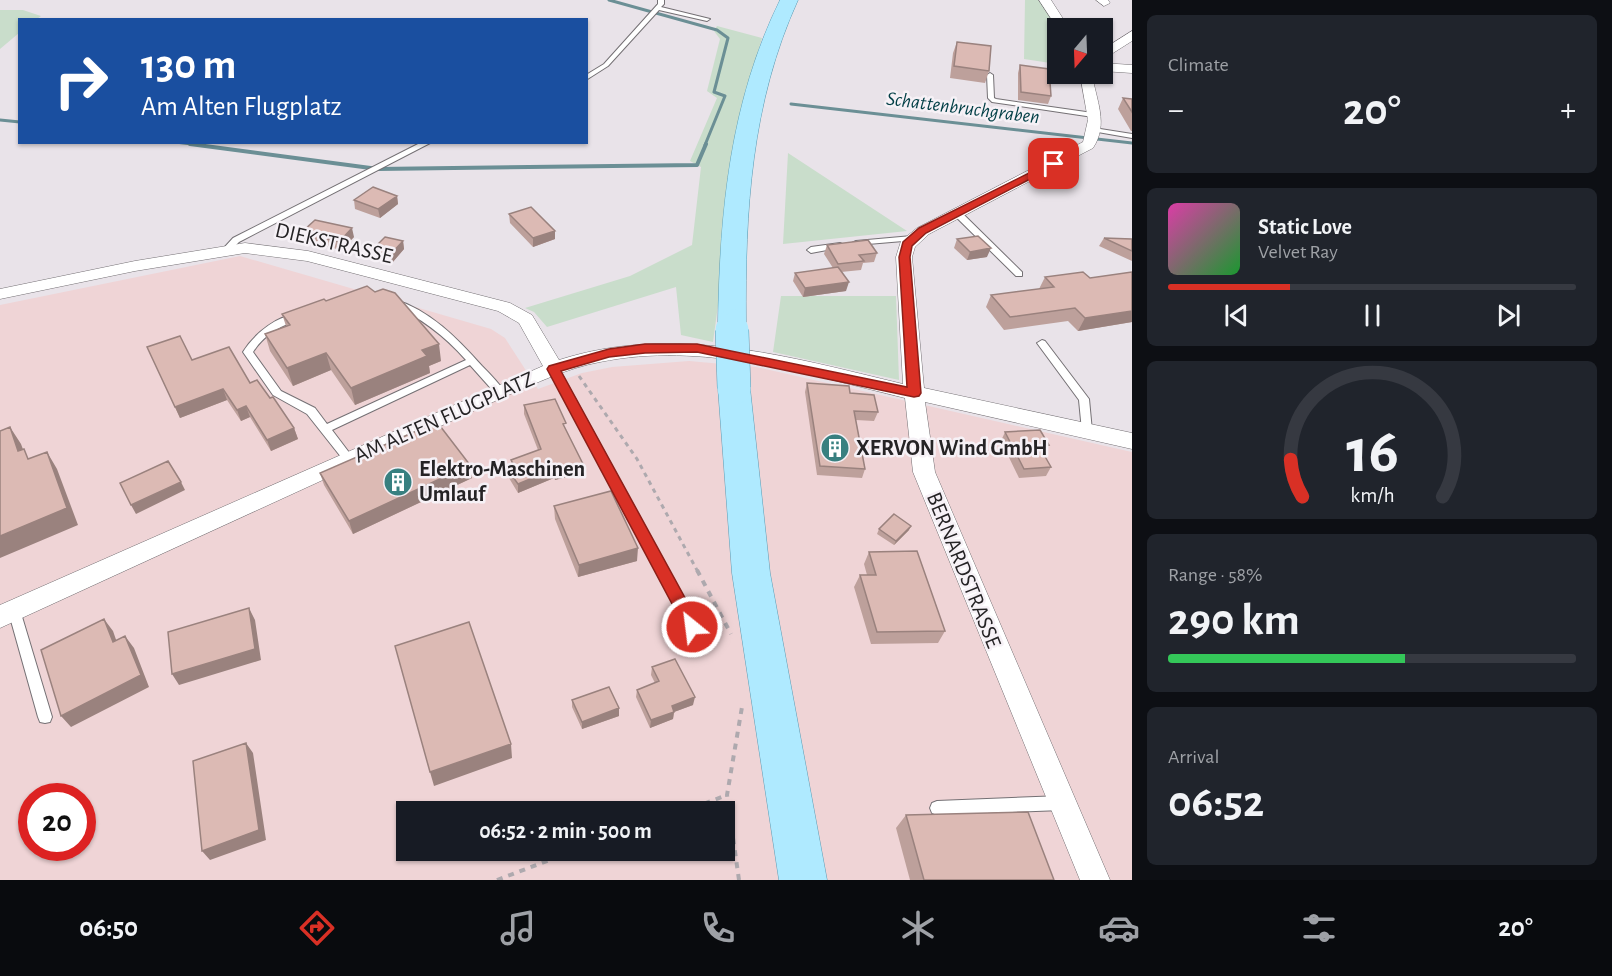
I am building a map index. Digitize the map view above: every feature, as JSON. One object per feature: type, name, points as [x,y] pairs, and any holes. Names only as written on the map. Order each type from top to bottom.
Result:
[{"type":"main road","points":[[789,0],[767,53],[756,91],[737,183],[732,322],[734,388],[751,573],[803,880]]},
{"type":"street","points":[[1045,0],[1057,18]]},
{"type":"street","points":[[1113,48],[1132,35]]},
{"type":"street","points":[[1113,68],[1132,69]]},
{"type":"street","points":[[1088,84],[1093,115],[1093,135],[1073,154],[912,238],[907,244],[904,257],[914,393],[1132,441]]},
{"type":"street","name":"DIEKSTRASSE","points":[[0,294],[226,250],[271,249],[308,256],[504,307],[526,319],[544,347],[554,369]]},
{"type":"street","name":"AM ALTEN FLUGPLATZ","points":[[7,614],[499,390],[554,369],[609,353],[645,348],[697,348],[914,393]]},
{"type":"street","name":"BERNARDSTRASSE","points":[[914,393],[924,472],[1095,880]]},
{"type":"lane","points":[[588,77],[606,65],[656,10],[661,0]]},
{"type":"lane","points":[[656,10],[707,19]]},
{"type":"lane","points":[[990,75],[991,98],[994,101],[1093,115]]},
{"type":"lane","points":[[1093,135],[1132,136]]},
{"type":"lane","points":[[226,250],[236,240],[425,144]]},
{"type":"lane","points":[[958,214],[1019,274]]},
{"type":"lane","points":[[811,250],[912,238]]},
{"type":"lane","points":[[384,300],[409,308],[435,324],[457,342],[499,390]]},
{"type":"lane","points":[[306,314],[284,321],[264,333],[253,342],[248,352],[277,393],[311,411],[348,459]]},
{"type":"lane","points":[[1042,343],[1084,399],[1087,431]]},
{"type":"lane","points":[[325,429],[473,360]]},
{"type":"lane","points":[[554,369],[703,646]]},
{"type":"lane","points":[[7,614],[45,717]]},
{"type":"lane","points":[[937,808],[1062,803]]},
{"type":"path","points":[[711,801],[727,795]]},
{"type":"path","points":[[497,880],[547,861]]},
{"type":"shaded area","points":[[240,256],[491,329],[505,338],[538,389],[582,373],[612,367],[689,361],[756,367],[1132,452],[1132,880],[0,880],[0,305]]},
{"type":"green space","points":[[1025,0],[1042,0],[1053,18],[1047,18],[1047,62],[1024,59]]},
{"type":"green space","points":[[0,10],[23,10],[41,16],[18,18],[18,34],[0,49]]},
{"type":"green space","points":[[717,26],[762,38],[747,92],[713,342],[681,335],[676,287],[547,327],[534,312],[525,308],[630,276],[692,245],[701,167],[690,161],[717,98],[707,91],[720,39],[714,31]]},
{"type":"green space","points":[[788,153],[907,231],[783,244]]},
{"type":"green space","points":[[781,296],[896,296],[899,380],[773,352]]},
{"type":"building","points":[[957,42],[991,46],[989,71],[954,66]]},
{"type":"building","points":[[1020,65],[1047,69],[1047,84],[1050,84],[1051,96],[1021,92]]},
{"type":"building","points":[[1123,98],[1132,99],[1132,112]]},
{"type":"building","points":[[373,187],[397,196],[378,209],[354,200]]},
{"type":"building","points":[[531,207],[555,231],[533,238],[509,214]]},
{"type":"building","points":[[315,220],[352,228],[339,242],[302,232]]},
{"type":"building","points":[[978,236],[991,248],[970,252],[957,239]]},
{"type":"building","points":[[385,237],[403,241],[390,255],[372,250]]},
{"type":"building","points":[[1104,238],[1132,239],[1132,251]]},
{"type":"building","points":[[868,240],[877,253],[859,255],[864,261],[838,264],[827,245]]},
{"type":"building","points":[[838,267],[849,282],[805,288],[795,273]]},
{"type":"building","points":[[1083,272],[1090,278],[1132,272],[1132,311],[1085,318],[1075,308],[1010,317],[991,295],[1054,287],[1045,277]]},
{"type":"building","points":[[367,286],[375,292],[383,289],[395,293],[439,344],[422,350],[427,356],[351,388],[326,353],[287,368],[265,334],[290,325],[282,314]]},
{"type":"building","points":[[180,336],[192,360],[229,347],[250,383],[257,380],[270,398],[273,397],[294,428],[267,440],[246,406],[237,410],[223,389],[175,407],[147,347]]},
{"type":"building","name":"XERVON Wind GmbH","points":[[807,383],[849,386],[850,393],[874,395],[878,412],[854,411],[865,469],[820,466]]},
{"type":"building","points":[[555,399],[566,423],[563,424],[583,464],[555,472],[554,469],[518,484],[508,470],[515,467],[511,460],[541,449],[524,405]]},
{"type":"building","name":"Elektro-Maschinen Umlauf","points":[[437,422],[470,465],[349,521],[320,473]]},
{"type":"building","points":[[10,427],[18,451],[24,449],[28,459],[47,452],[67,508],[0,536],[0,431]]},
{"type":"building","points":[[1040,430],[1049,445],[1039,446],[1051,467],[1024,469],[1005,432]]},
{"type":"building","points":[[168,461],[181,482],[131,505],[120,483]]},
{"type":"building","points":[[611,491],[638,548],[579,565],[554,506]]},
{"type":"building","points":[[894,514],[911,526],[896,541],[879,529]]},
{"type":"building","points":[[917,551],[945,631],[877,632],[860,575],[876,575],[869,552]]},
{"type":"building","points":[[249,608],[255,649],[172,674],[168,632]]},
{"type":"building","points":[[104,619],[113,642],[125,636],[141,675],[61,716],[41,650]]},
{"type":"building","points":[[469,622],[511,744],[430,772],[395,646]]},
{"type":"building","points":[[675,659],[695,697],[672,706],[674,712],[651,720],[637,690],[659,681],[652,667]]},
{"type":"building","points":[[609,687],[619,708],[582,722],[572,700]]},
{"type":"building","points":[[246,743],[259,830],[202,851],[193,761]]},
{"type":"building","points":[[1028,812],[1054,880],[924,880],[906,815]]},
{"type":"waterway","points":[[609,0],[717,30],[728,38],[714,92],[725,96],[705,145]]},
{"type":"waterway","name":"Schattenbruchgraben","points":[[791,104],[1132,143]]},
{"type":"waterway","name":"Schattenbruchgraben","points":[[0,120],[18,122]]},
{"type":"waterway","name":"Schattenbruchgraben","points":[[190,144],[378,169],[697,165],[706,144]]},
{"type":"waterway","name":"Schattenbruchgraben","points":[[192,144],[201,145]]},
{"type":"place","name":"XERVON Wind GmbH","points":[[835,448]]},
{"type":"place","name":"Elektro-Maschinen Umlauf","points":[[398,482]]},
{"type":"route","points":[[692,627],[554,369],[609,353],[645,348],[697,348],[794,366],[914,393],[904,257],[907,244],[922,231],[1054,164]]}]
